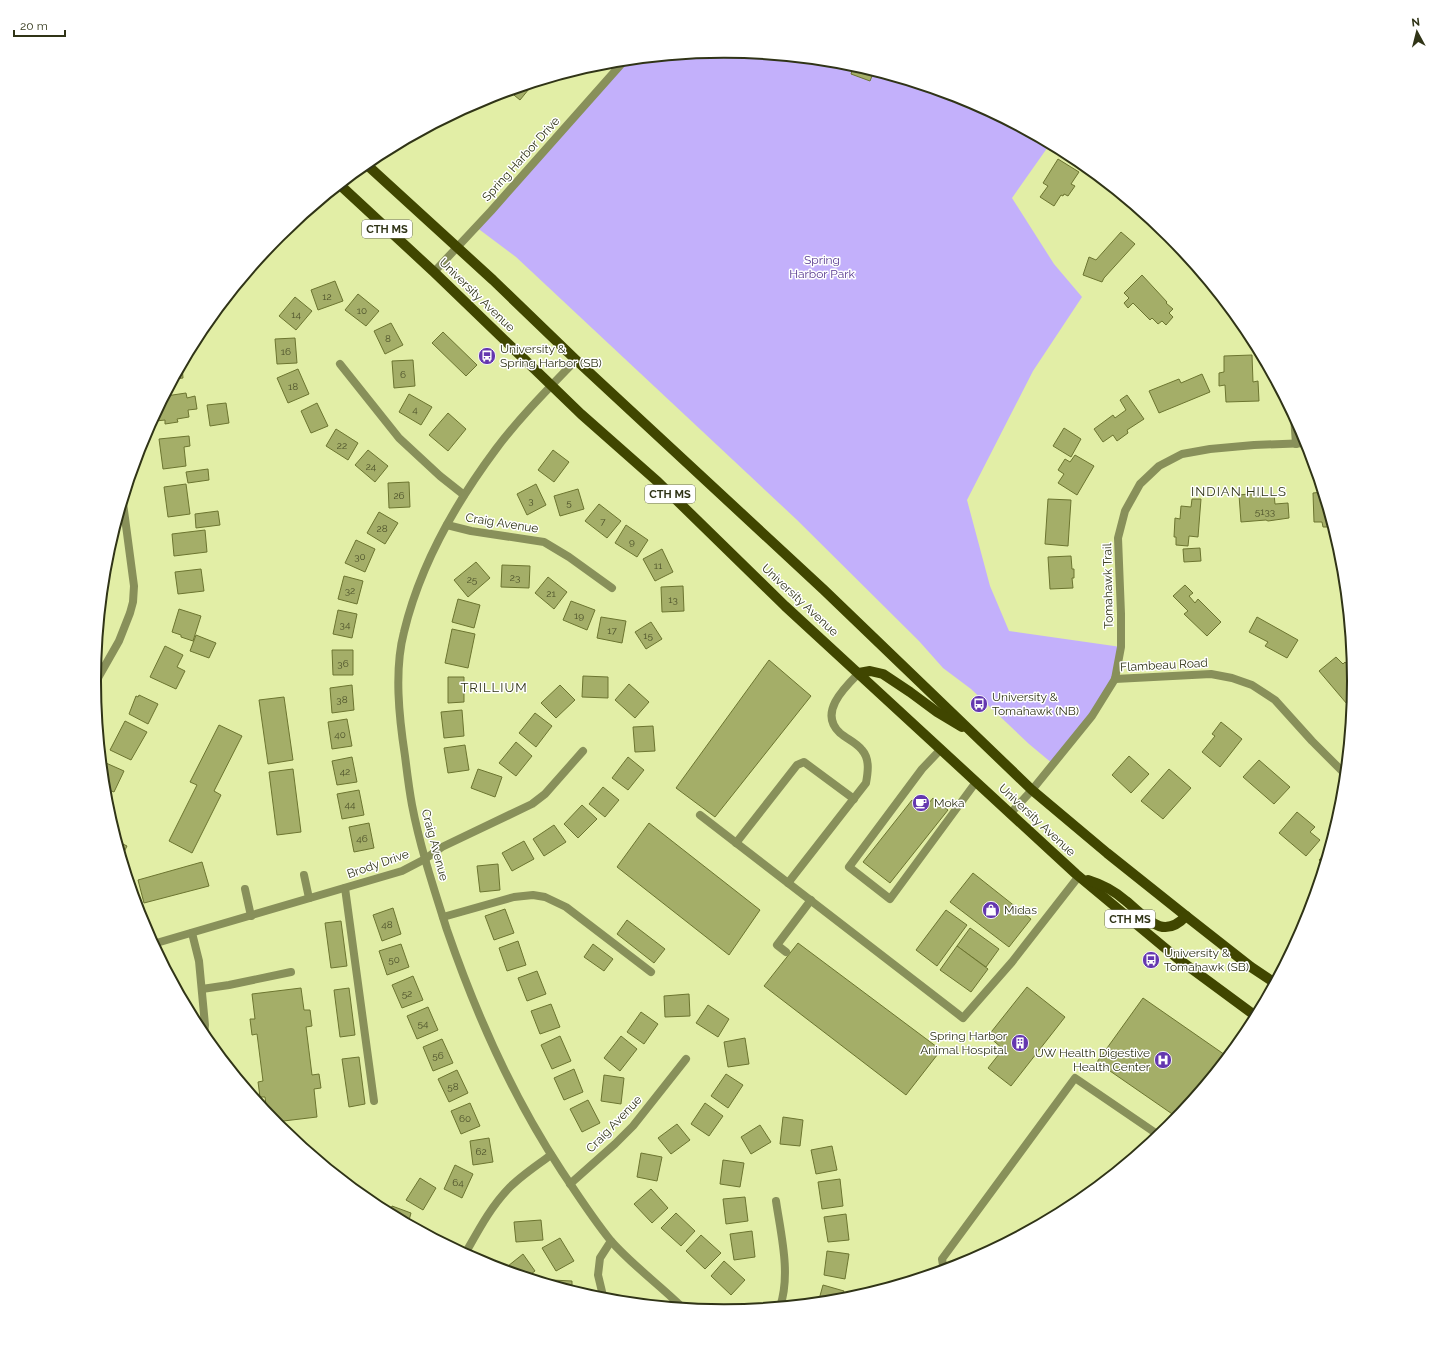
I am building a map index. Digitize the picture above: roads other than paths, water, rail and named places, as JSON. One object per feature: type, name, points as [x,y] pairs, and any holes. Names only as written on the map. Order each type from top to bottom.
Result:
[{"type":"main road","name":"University Avenue","points":[[371,168],[824,590],[978,736],[1032,790],[1107,853],[1186,916],[1251,967],[1271,980]]},
{"type":"main road","name":"University Avenue","points":[[343,188],[434,272],[581,414],[658,482],[780,600],[1010,814],[1079,876],[1176,958],[1252,1013]]},
{"type":"main road","points":[[859,673],[870,671],[883,674],[937,712],[978,736]]},
{"type":"main road","points":[[1079,876],[1096,882],[1126,900],[1152,923],[1161,927],[1168,927],[1180,922],[1186,916]]},
{"type":"main road","points":[[1251,967],[1269,985]]},
{"type":"street","name":"Spring Harbor Drive","points":[[434,272],[491,211],[618,67]]},
{"type":"street","name":"Craig Avenue","points":[[576,360],[497,447],[464,495],[427,562],[413,599],[403,635],[398,676],[401,731],[411,797],[425,859],[458,962],[496,1054],[518,1097],[551,1155],[611,1241],[678,1303]]},
{"type":"street","name":"Craig Avenue","points":[[340,364],[399,438],[440,476],[464,495]]},
{"type":"street","points":[[1295,430],[1296,444]]},
{"type":"street","name":"Tomahawk Trail","points":[[1115,679],[1121,647],[1118,538],[1125,511],[1140,484],[1159,466],[1182,454],[1210,449],[1301,444]]},
{"type":"street","points":[[101,672],[119,641],[133,602],[134,586],[124,513]]},
{"type":"street","name":"Craig Avenue","points":[[447,525],[471,531],[544,542],[569,557],[612,588]]},
{"type":"street","points":[[788,883],[866,783],[868,768],[863,750],[839,732],[832,724],[831,714],[834,703],[843,689],[859,673]]},
{"type":"street","name":"Flambeau Road","points":[[1010,814],[1032,790],[1092,716],[1115,679],[1211,674],[1232,678],[1252,685],[1275,700],[1312,741],[1342,771]]},
{"type":"street","points":[[941,749],[922,769],[849,867],[890,899],[976,782]]},
{"type":"street","name":"Brody Drive","points":[[158,942],[402,871],[425,859],[442,847],[532,804],[545,794],[583,751]]},
{"type":"street","points":[[736,843],[797,765],[804,762],[854,799]]},
{"type":"street","points":[[700,815],[963,1018],[1012,962],[1079,876]]},
{"type":"street","points":[[304,875],[309,898]]},
{"type":"street","points":[[346,888],[374,1101]]},
{"type":"street","points":[[245,889],[250,916]]},
{"type":"street","points":[[443,917],[514,897],[533,895],[545,897],[566,907],[651,972]]},
{"type":"street","points":[[786,952],[777,945],[812,900]]},
{"type":"street","points":[[192,933],[199,961],[205,1026]]},
{"type":"street","points":[[202,989],[291,972]]},
{"type":"street","name":"Craig Avenue","points":[[570,1184],[633,1126],[686,1059]]},
{"type":"street","points":[[943,1265],[942,1260],[1074,1078],[1154,1132]]},
{"type":"street","points":[[468,1250],[481,1227],[509,1188],[522,1176],[551,1155]]},
{"type":"street","points":[[776,1201],[785,1280],[781,1302]]},
{"type":"street","points":[[602,1293],[598,1275],[600,1258],[611,1241]]},
{"type":"place","name":"University & Spring Harbor (SB)","points":[[487,356]]},
{"type":"place","name":"University & Tomahawk (NB)","points":[[979,704]]},
{"type":"place","name":"Moka","points":[[921,803]]},
{"type":"place","name":"Midas","points":[[991,910]]},
{"type":"place","name":"University & Tomahawk (SB)","points":[[1151,960]]},
{"type":"place","name":"Spring Harbor Animal Hospital","points":[[1020,1043]]},
{"type":"place","name":"UW Health Digestive Health Center","points":[[1163,1060]]},
{"type":"district","name":"INDIAN HILLS","points":[[1239,491]]},
{"type":"district","name":"TRILLIUM","points":[[494,687]]},
{"type":"park label","name":"Spring Harbor Park","points":[[822,267]]}]
